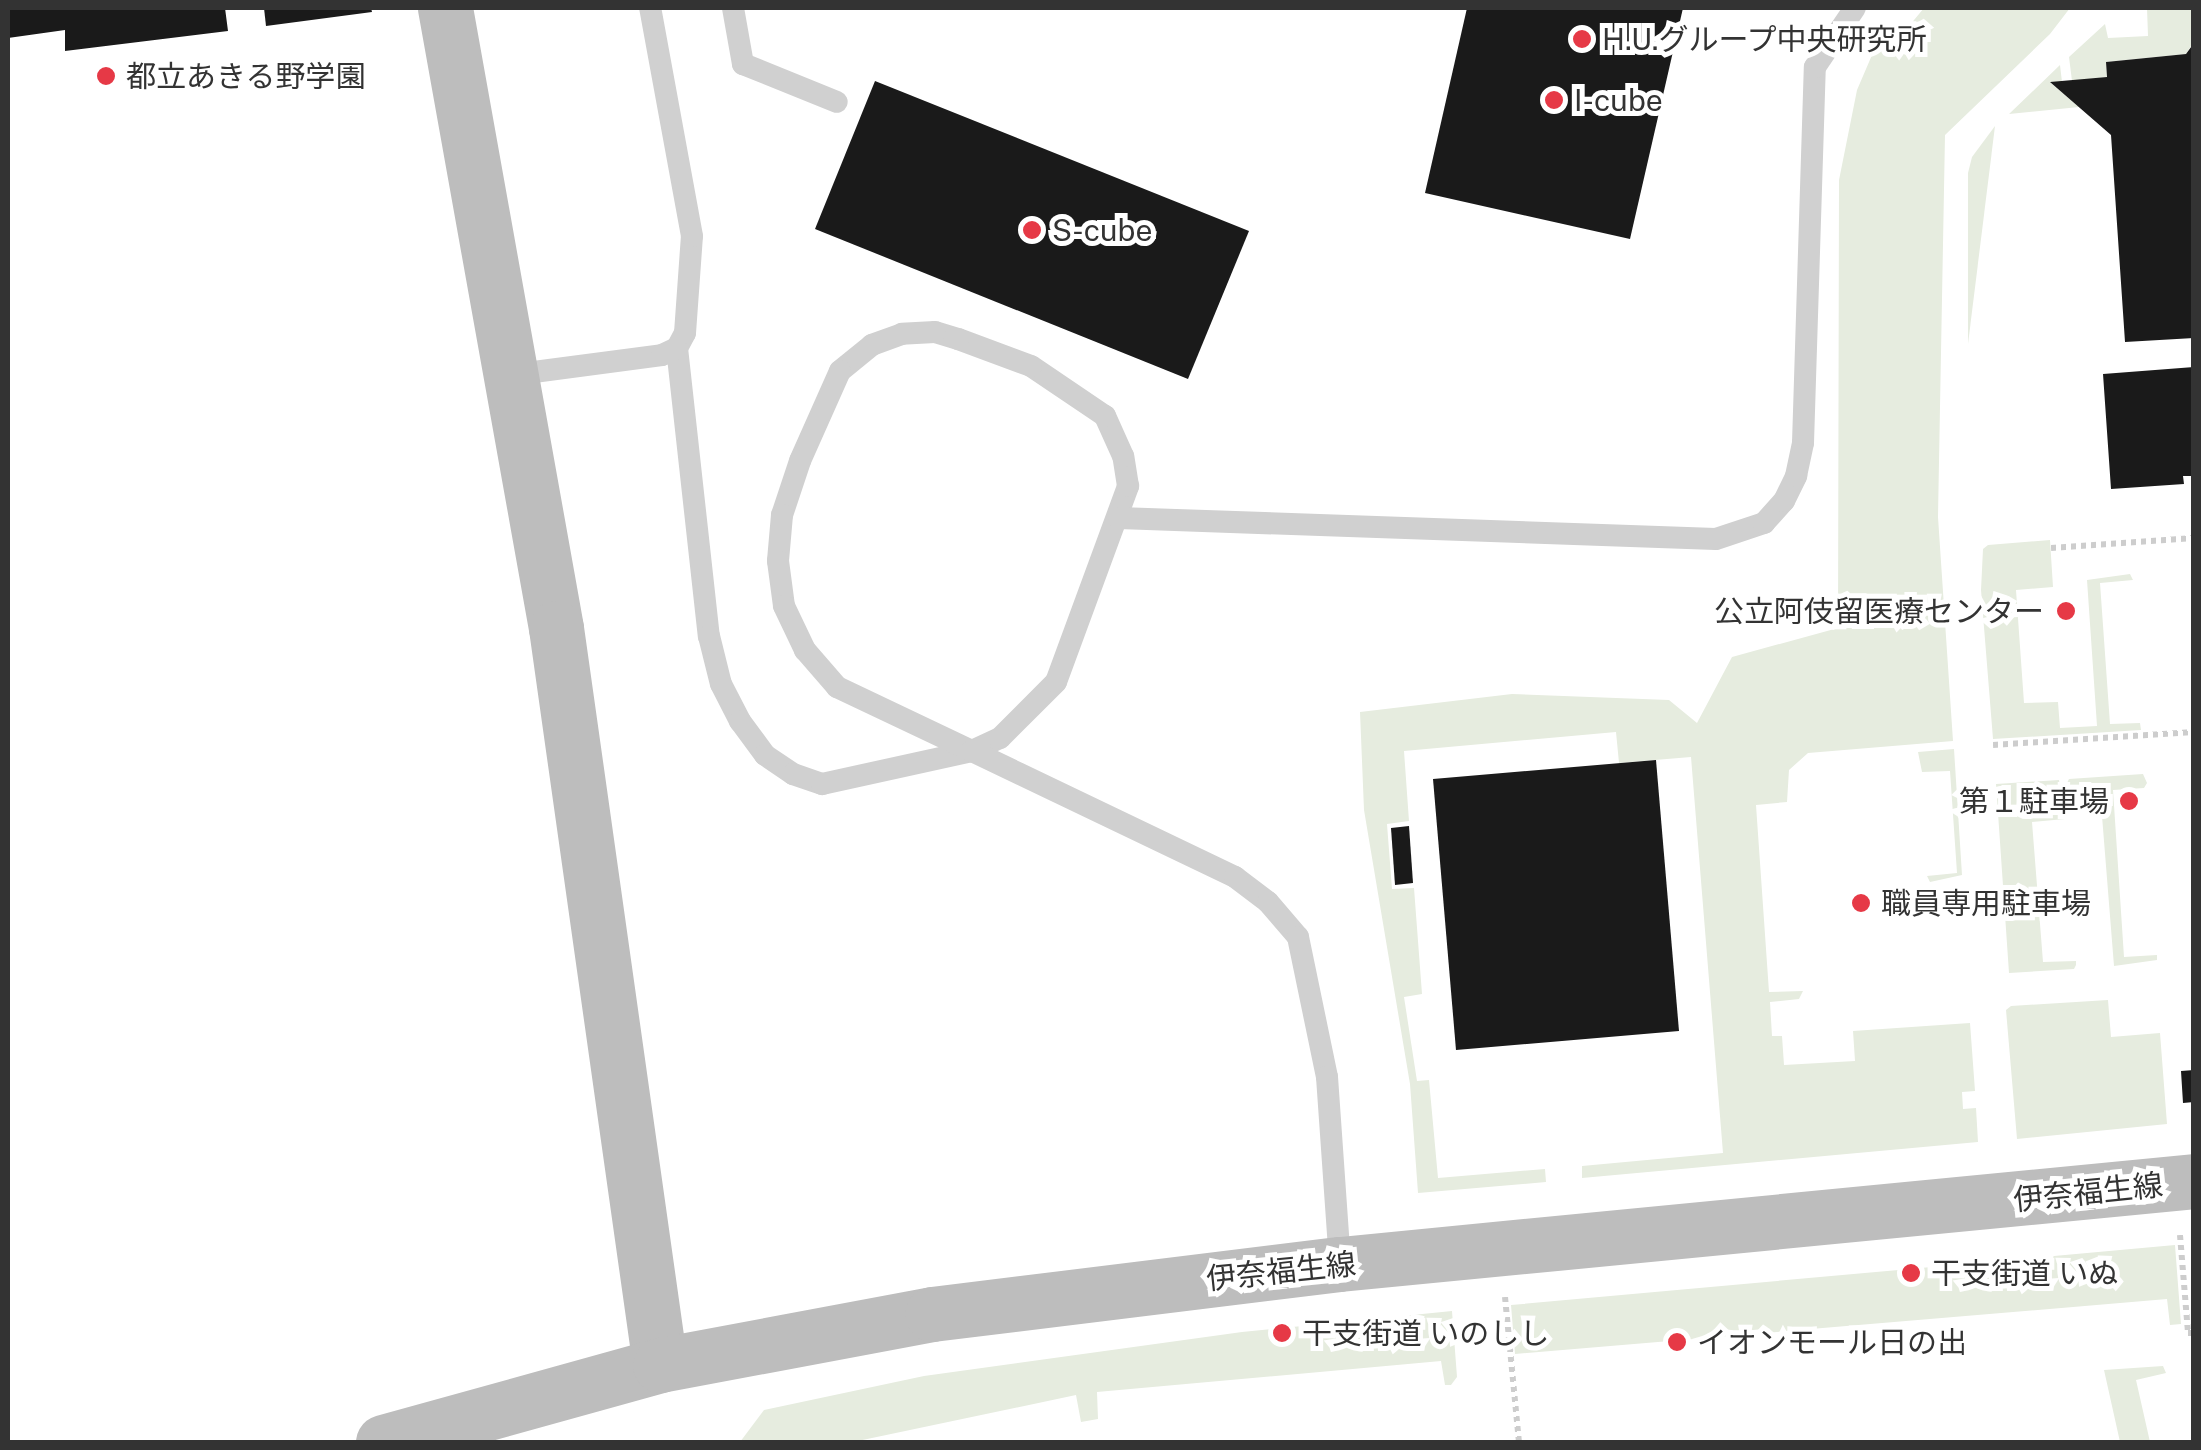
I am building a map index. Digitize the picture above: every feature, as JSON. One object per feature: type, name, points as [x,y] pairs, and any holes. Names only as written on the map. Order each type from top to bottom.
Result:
[{"type":"main road","points":[[445,8],[556,628],[660,1365]]},
{"type":"main road","name":"伊奈福生線","points":[[383,1442],[660,1365],[932,1314],[1340,1264],[2194,1181]]},
{"type":"lane","points":[[511,375],[662,355],[677,348],[685,334],[692,236],[650,8]]},
{"type":"lane","points":[[733,8],[744,64],[836,102]]},
{"type":"lane","points":[[1119,518],[1716,539],[1764,523],[1784,502],[1796,476],[1804,443],[1815,67],[1856,8]]},
{"type":"lane","points":[[677,348],[709,636],[720,684],[765,755],[793,774],[822,784],[972,751],[1000,738],[1056,682],[1128,486],[1123,456],[1105,416],[1032,366],[935,332],[902,334],[872,345],[840,371],[800,461],[782,516],[778,561],[784,606],[805,650],[836,687],[972,751],[1235,877],[1268,902],[1298,937],[1327,1077],[1340,1264]]},
{"type":"path","points":[[2051,548],[2194,538]]},
{"type":"path","points":[[1994,745],[2194,732]]},
{"type":"path","points":[[2180,1235],[2188,1333],[2194,1333]]},
{"type":"path","points":[[1505,1297],[1518,1442]]},
{"type":"shaded area","points":[[1924,8],[2070,8],[2050,34],[1945,135],[1938,517],[1953,741],[1808,753],[1789,770],[1787,802],[1756,805],[1769,992],[1803,991],[1799,999],[1770,1002],[1772,1036],[1782,1036],[1784,1065],[1855,1061],[1853,1031],[1970,1023],[1975,1091],[1962,1092],[1963,1109],[1976,1108],[1978,1142],[1582,1178],[1582,1166],[1723,1153],[1691,757],[1619,763],[1616,732],[1404,751],[1409,821],[1387,824],[1392,889],[1414,888],[1422,994],[1404,997],[1417,1081],[1429,1080],[1438,1178],[1545,1169],[1546,1182],[1418,1193],[1410,1084],[1364,810],[1360,712],[1512,694],[1669,700],[1697,723],[1732,657],[1838,628],[1839,180],[1857,90],[1872,55],[1904,32]]},
{"type":"shaded area","points":[[2147,8],[2193,8],[2193,43],[2186,54],[2106,62],[2107,77],[2072,81],[2069,57],[2105,24],[2108,38],[2148,36]]},
{"type":"shaded area","points":[[2060,65],[2062,82],[2051,83],[2079,107],[2009,114]]},
{"type":"shaded area","points":[[1995,126],[1968,344],[1968,173],[1972,157]]},
{"type":"shaded area","points":[[2050,540],[2053,587],[2016,590],[2024,703],[2058,702],[2060,728],[2097,726],[2087,580],[2130,574],[2133,580],[2100,583],[2110,724],[2140,723],[2141,730],[1993,739],[1981,590],[1983,549],[1988,545]]},
{"type":"shaded area","points":[[1954,749],[1962,875],[1930,882],[1927,876],[1957,873],[1950,771],[1922,772],[1918,752]]},
{"type":"shaded area","points":[[2143,774],[2147,783],[2144,788],[2113,790],[2124,957],[2157,955],[2157,960],[2114,966],[2100,791],[2071,793],[2067,783],[2069,779]]},
{"type":"shaded area","points":[[2059,780],[2065,819],[2032,822],[2043,962],[2076,961],[2076,965],[2074,969],[2009,973],[1996,784]]},
{"type":"shaded area","points":[[2108,1000],[2111,1037],[2160,1033],[2167,1124],[2017,1139],[2006,1010],[2011,1006]]},
{"type":"shaded area","points":[[2175,1245],[2181,1324],[2170,1325],[2167,1299],[1515,1354],[1511,1305]]},
{"type":"shaded area","points":[[1452,1311],[1457,1377],[1451,1385],[1445,1385],[1441,1361],[1097,1392],[1098,1419],[1081,1422],[1076,1395],[853,1442],[740,1442],[764,1410],[924,1376],[1242,1332]]},
{"type":"shaded area","points":[[2163,1366],[2166,1373],[2136,1380],[2150,1442],[2120,1442],[2104,1370]]},
{"type":"building","points":[[8,8],[225,8],[228,31],[65,51],[65,30],[8,38]]},
{"type":"building","points":[[264,8],[371,8],[372,12],[266,26]]},
{"type":"building","name":"I-cube","points":[[1467,8],[1683,8],[1630,239],[1425,193]]},
{"type":"building","points":[[2194,43],[2194,338],[2125,342],[2111,135],[2050,82],[2107,77],[2106,62],[2186,54]]},
{"type":"building","name":"S-cube","points":[[875,81],[1249,231],[1188,379],[815,229]]},
{"type":"building","points":[[2194,367],[2194,476],[2183,476],[2184,484],[2111,489],[2103,374]]},
{"type":"building","points":[[1656,760],[1679,1031],[1456,1050],[1433,779]]},
{"type":"building","points":[[1409,826],[1413,883],[1395,885],[1391,828]]},
{"type":"building","points":[[2194,1070],[2194,1102],[2183,1103],[2181,1071]]},
{"type":"place","name":"H.U.グループ中央研究所","points":[[1582,39]]},
{"type":"place","name":"都立あきる野学園","points":[[106,76]]},
{"type":"place","name":"I-cube","points":[[1554,100]]},
{"type":"place","name":"S-cube","points":[[1032,230]]},
{"type":"place","name":"公立阿伎留医療センター","points":[[2066,611]]},
{"type":"place","name":"第１駐車場","points":[[2129,801]]},
{"type":"place","name":"職員専用駐車場","points":[[1861,903]]},
{"type":"place","name":"干支街道 いぬ","points":[[1911,1273]]},
{"type":"place","name":"干支街道 いのしし","points":[[1282,1333]]},
{"type":"place","name":"イオンモール日の出","points":[[1677,1342]]}]
